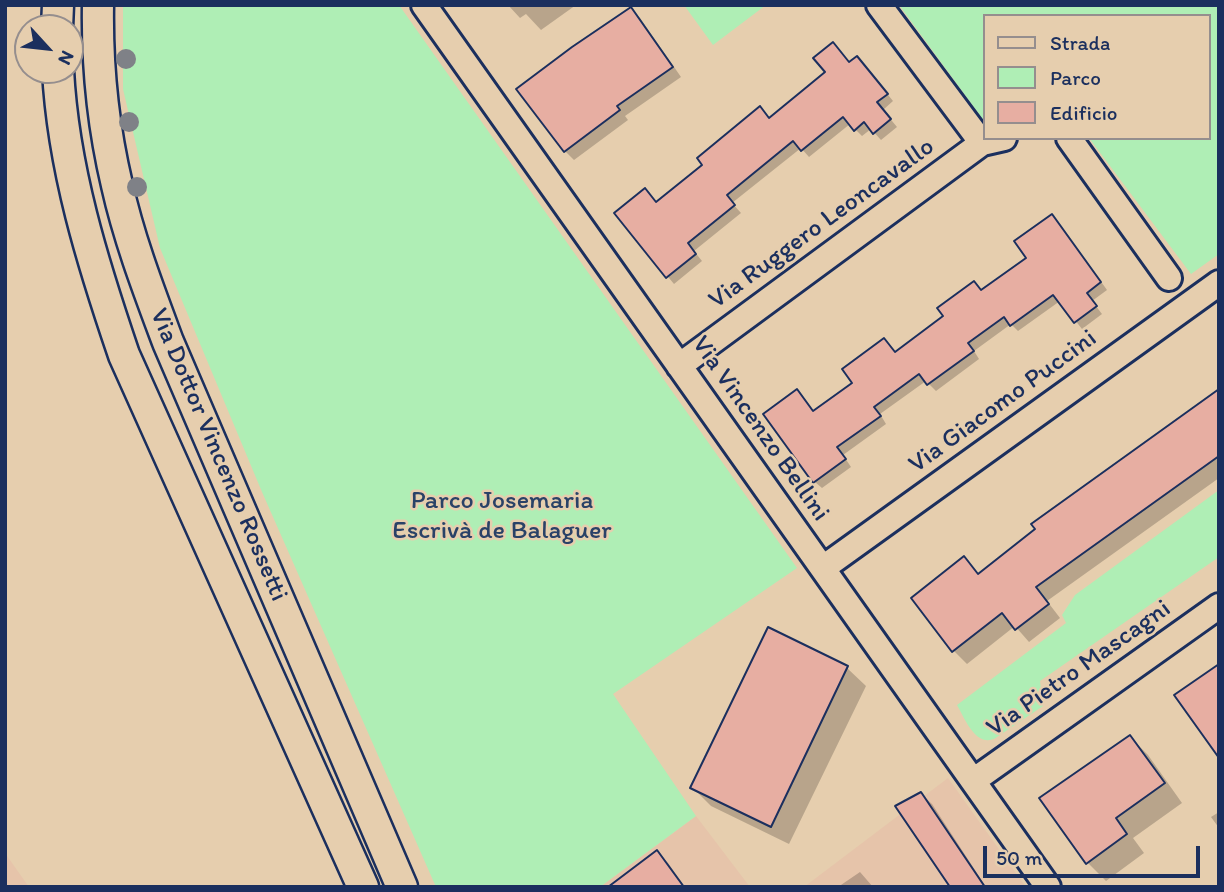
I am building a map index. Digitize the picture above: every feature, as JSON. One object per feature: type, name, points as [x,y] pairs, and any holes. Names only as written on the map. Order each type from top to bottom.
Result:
[{"type":"street","name":"Via Dottor Vincenzo Rossetti","points":[[98,5],[99,63],[109,146],[124,214],[144,276],[168,342],[402,887]]},
{"type":"street","name":"Via Vincenzo Bellini","points":[[424,5],[1048,887]]},
{"type":"street","points":[[878,5],[982,128]]},
{"type":"street","name":"Via Dottor Vincenzo Rossetti","points":[[60,84],[79,204],[102,290],[124,355],[363,887]]},
{"type":"street","points":[[1070,140],[1169,278]]},
{"type":"street","name":"Via Ruggero Leoncavallo","points":[[679,366],[993,141]]},
{"type":"street","name":"Via Giacomo Puccini","points":[[822,568],[1219,283]]},
{"type":"street","name":"Via Pietro Mascagni","points":[[973,781],[1219,606]]},
{"type":"shaded area","points":[[948,778],[1026,887],[804,887]]},
{"type":"shaded area","points":[[696,816],[750,887],[600,887]]},
{"type":"shaded area","points":[[5,853],[29,887],[5,887]]},
{"type":"green space","name":"Parco Josemaria Escrivà de Balaguer","points":[[123,5],[399,5],[797,568],[613,694],[696,816],[600,887],[436,887],[262,492],[160,248],[123,89]]},
{"type":"green space","points":[[684,5],[766,5],[713,45]]},
{"type":"green space","points":[[899,5],[1219,5],[1219,254],[1191,274],[1090,140],[1210,140],[1210,14],[982,14],[982,118]]},
{"type":"green space","points":[[1219,490],[1219,557],[1040,681],[1043,706],[994,739],[981,739],[976,735],[957,705],[1066,623],[1062,615],[1075,595]]},
{"type":"building","points":[[631,7],[673,67],[617,106],[620,110],[564,152],[516,89]]},
{"type":"building","points":[[833,42],[849,62],[857,56],[888,94],[877,102],[891,119],[873,134],[864,122],[854,131],[843,117],[801,151],[793,141],[727,195],[735,205],[688,243],[696,254],[666,278],[614,213],[645,188],[656,202],[702,165],[697,158],[760,106],[769,118],[825,72],[813,58]]},
{"type":"building","points":[[1052,214],[1101,282],[1087,293],[1097,306],[1074,323],[1053,295],[1010,326],[1004,317],[968,343],[974,351],[927,385],[919,374],[874,407],[881,416],[837,447],[846,459],[813,483],[763,414],[797,389],[813,411],[852,383],[842,369],[884,338],[895,352],[943,316],[937,308],[974,281],[981,290],[1026,258],[1014,241]]},
{"type":"building","points":[[1219,389],[1219,456],[1036,587],[1049,604],[1015,630],[1002,613],[952,652],[911,598],[964,556],[978,574],[1035,529],[1031,524]]},
{"type":"building","points":[[768,627],[848,666],[771,827],[690,788]]},
{"type":"building","points":[[1219,664],[1219,758],[1174,695]]},
{"type":"building","points":[[1130,735],[1165,783],[1116,818],[1127,834],[1086,864],[1039,798]]},
{"type":"building","points":[[921,792],[985,887],[950,887],[895,806]]},
{"type":"building","points":[[657,850],[684,887],[608,887]]}]
